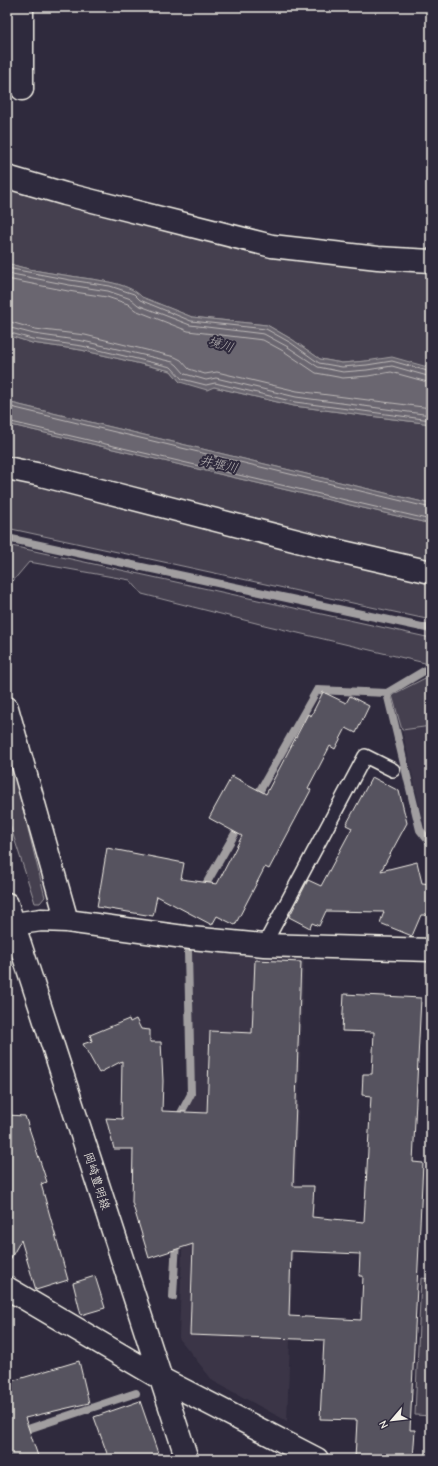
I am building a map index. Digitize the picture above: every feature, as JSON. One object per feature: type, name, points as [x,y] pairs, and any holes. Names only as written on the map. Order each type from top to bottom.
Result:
[{"type":"street","points":[[22,7],[22,89]]},
{"type":"street","points":[[7,177],[65,194],[272,246],[378,258],[431,261]]},
{"type":"street","points":[[7,468],[321,547],[431,572]]},
{"type":"street","points":[[7,708],[66,921]]},
{"type":"street","name":"岡崎豊明線","points":[[7,904],[160,1378],[188,1459]]},
{"type":"street","points":[[14,924],[41,920],[66,921],[191,938],[264,945],[431,950]]},
{"type":"street","points":[[7,1288],[160,1378],[317,1459]]},
{"type":"lane","points":[[264,945],[365,756],[393,770]]},
{"type":"shaded area","points":[[7,186],[431,268],[431,368],[366,361],[342,363],[320,359],[293,340],[267,325],[192,317],[141,297],[135,292],[118,284],[23,268],[7,263]]},
{"type":"shaded area","points":[[7,335],[32,343],[81,350],[171,371],[180,382],[214,387],[294,406],[431,424],[431,504],[7,402]]},
{"type":"shaded area","points":[[7,424],[431,524],[431,563],[7,457]]},
{"type":"shaded area","points":[[7,478],[431,579],[431,620],[7,528]]},
{"type":"shaded area","points":[[7,545],[431,638],[431,673],[425,663],[142,594],[130,580],[29,562],[7,588]]},
{"type":"shaded area","points":[[431,675],[431,726],[402,730],[392,695]]},
{"type":"shaded area","points":[[431,726],[431,837],[423,821],[402,730]]},
{"type":"shaded area","points":[[7,745],[45,897],[40,903],[35,903],[7,816]]},
{"type":"shaded area","points":[[192,949],[304,954],[287,1421],[213,1381],[179,1338],[187,1112],[193,1094]]},
{"type":"shaded area","points":[[421,1278],[431,1279],[431,1416],[415,1415]]},
{"type":"water","name":"境川","points":[[7,263],[23,268],[118,284],[136,292],[142,297],[192,317],[267,325],[293,340],[320,359],[342,363],[392,357],[431,368],[431,424],[294,406],[214,387],[207,390],[180,382],[171,371],[81,350],[32,343],[7,335]]},
{"type":"water","name":"井堰川","points":[[7,402],[431,504],[431,524],[7,424]]},
{"type":"building","points":[[323,692],[346,703],[350,696],[369,706],[356,733],[346,728],[335,749],[330,746],[308,788],[311,790],[269,869],[265,867],[235,925],[217,916],[212,925],[157,896],[153,916],[97,907],[107,848],[184,863],[181,879],[217,884],[242,836],[209,818],[232,776],[266,794],[308,714],[311,716]]},
{"type":"building","points":[[372,777],[399,791],[407,823],[381,871],[417,862],[422,883],[431,884],[431,915],[421,915],[412,936],[380,923],[384,912],[326,911],[319,926],[312,923],[310,928],[289,917],[308,880],[321,886],[352,828],[346,825]]},
{"type":"building","points":[[255,960],[301,962],[293,1186],[314,1186],[312,1217],[364,1222],[371,1096],[362,1095],[363,1074],[372,1074],[374,1032],[342,1031],[344,994],[421,998],[413,1162],[423,1163],[410,1430],[415,1430],[413,1459],[355,1459],[357,1420],[320,1419],[324,1340],[190,1335],[193,1244],[149,1258],[132,1202],[133,1149],[114,1149],[106,1118],[123,1119],[121,1116],[122,1061],[99,1073],[83,1044],[92,1041],[90,1035],[129,1019],[130,1022],[136,1019],[141,1029],[150,1030],[150,1042],[161,1042],[163,1081],[162,1111],[207,1113],[210,1031],[252,1033]],"holes":[[[291,1251],[360,1254],[359,1276],[363,1276],[361,1320],[289,1316]]]},
{"type":"building","points":[[7,1115],[25,1116],[47,1182],[41,1184],[68,1280],[36,1290],[21,1240],[7,1265]]},
{"type":"building","points":[[95,1276],[105,1308],[81,1315],[73,1283]]},
{"type":"building","points":[[79,1361],[89,1403],[25,1418],[39,1459],[7,1459],[7,1377],[10,1377],[12,1381]]},
{"type":"building","points":[[140,1401],[160,1459],[109,1459],[94,1417]]},
{"type":"waterway","points":[[7,538],[431,629]]},
{"type":"waterway","points":[[431,665],[429,668],[387,693],[420,830],[431,844]]},
{"type":"waterway","points":[[255,799],[317,690],[387,693]]},
{"type":"waterway","points":[[202,891],[241,823]]},
{"type":"waterway","points":[[181,1123],[181,1113],[191,1094],[188,952]]},
{"type":"waterway","points":[[173,1297],[176,1240]]},
{"type":"waterway","points":[[7,1436],[136,1393]]}]
